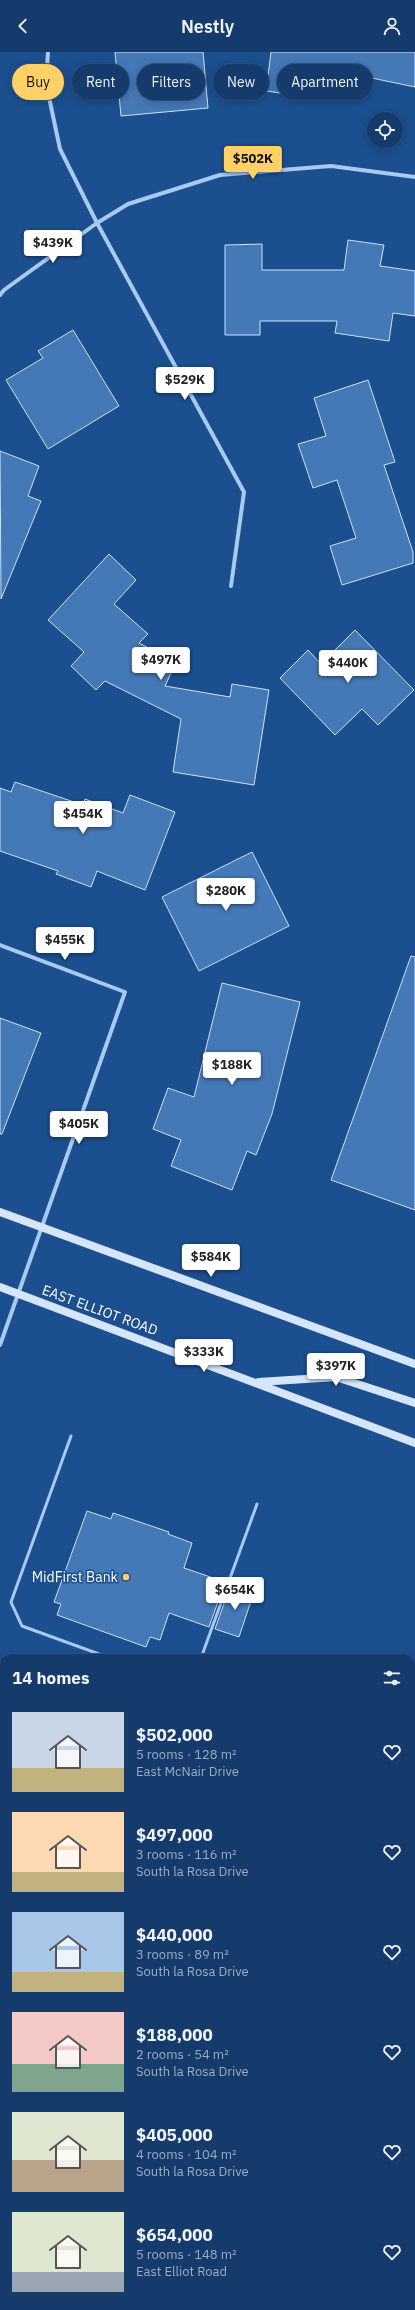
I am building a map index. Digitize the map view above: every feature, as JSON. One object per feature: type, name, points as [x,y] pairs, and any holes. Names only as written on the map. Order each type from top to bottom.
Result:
[{"type":"main road","points":[[0,1212],[415,1364]]},
{"type":"main road","name":"EAST ELLIOT ROAD","points":[[0,1287],[415,1443]]},
{"type":"main road","points":[[256,1382],[336,1376],[415,1403]]},
{"type":"street","points":[[48,52],[46,83],[60,149],[97,223],[244,492],[231,586]]},
{"type":"street","points":[[0,295],[4,290],[97,223],[128,204],[220,175],[331,166],[415,177]]},
{"type":"street","points":[[0,945],[125,992],[17,1293],[0,1345]]},
{"type":"lane","points":[[71,1436],[11,1602],[22,1626],[99,1654]]},
{"type":"lane","points":[[202,1654],[257,1504]]},
{"type":"building","points":[[115,52],[203,52],[204,64],[137,64],[137,100],[205,100],[205,74],[208,108],[121,116],[120,100],[129,100],[129,64],[116,64]]},
{"type":"building","points":[[271,52],[415,52],[415,87],[373,78],[373,64],[277,64],[277,93],[269,91],[269,68]]},
{"type":"building","points":[[348,240],[384,245],[380,266],[415,271],[415,316],[393,313],[389,341],[335,333],[337,321],[260,321],[260,335],[225,335],[225,245],[262,244],[262,270],[344,270]]},
{"type":"building","points":[[73,330],[119,406],[48,449],[6,380],[43,358],[38,351]]},
{"type":"building","points":[[368,380],[395,462],[384,465],[413,552],[413,563],[342,585],[330,546],[356,538],[337,480],[313,488],[298,444],[326,436],[314,398]]},
{"type":"building","points":[[0,451],[39,466],[28,496],[41,501],[1,599]]},
{"type":"building","points":[[109,554],[136,580],[114,604],[148,634],[139,643],[176,662],[165,686],[230,697],[232,684],[269,690],[254,785],[173,772],[181,719],[105,681],[96,690],[71,666],[84,652],[48,620]]},
{"type":"building","points":[[355,630],[414,690],[378,725],[362,709],[335,735],[280,678],[308,650],[321,664]]},
{"type":"building","points":[[15,782],[83,805],[85,799],[123,813],[130,795],[175,812],[145,890],[97,871],[91,887],[56,874],[58,871],[0,851],[0,788],[11,792]]},
{"type":"building","points":[[252,852],[289,926],[199,971],[162,897]]},
{"type":"building","points":[[411,956],[415,957],[415,1210],[331,1180]]},
{"type":"building","points":[[222,983],[300,1002],[272,1114],[256,1155],[247,1151],[232,1190],[171,1166],[181,1140],[153,1129],[168,1088],[194,1097]]},
{"type":"building","points":[[0,1018],[41,1033],[2,1134],[0,1134]]},
{"type":"building","name":"MidFirst Bank","points":[[87,1511],[111,1519],[113,1513],[169,1532],[168,1534],[192,1543],[184,1568],[225,1582],[209,1627],[169,1613],[160,1640],[150,1637],[146,1647],[57,1615],[61,1604],[54,1602]]},
{"type":"building","points":[[231,1584],[254,1592],[239,1637],[215,1629]]},
{"type":"place","name":"MidFirst Bank","points":[[126,1577]]}]
